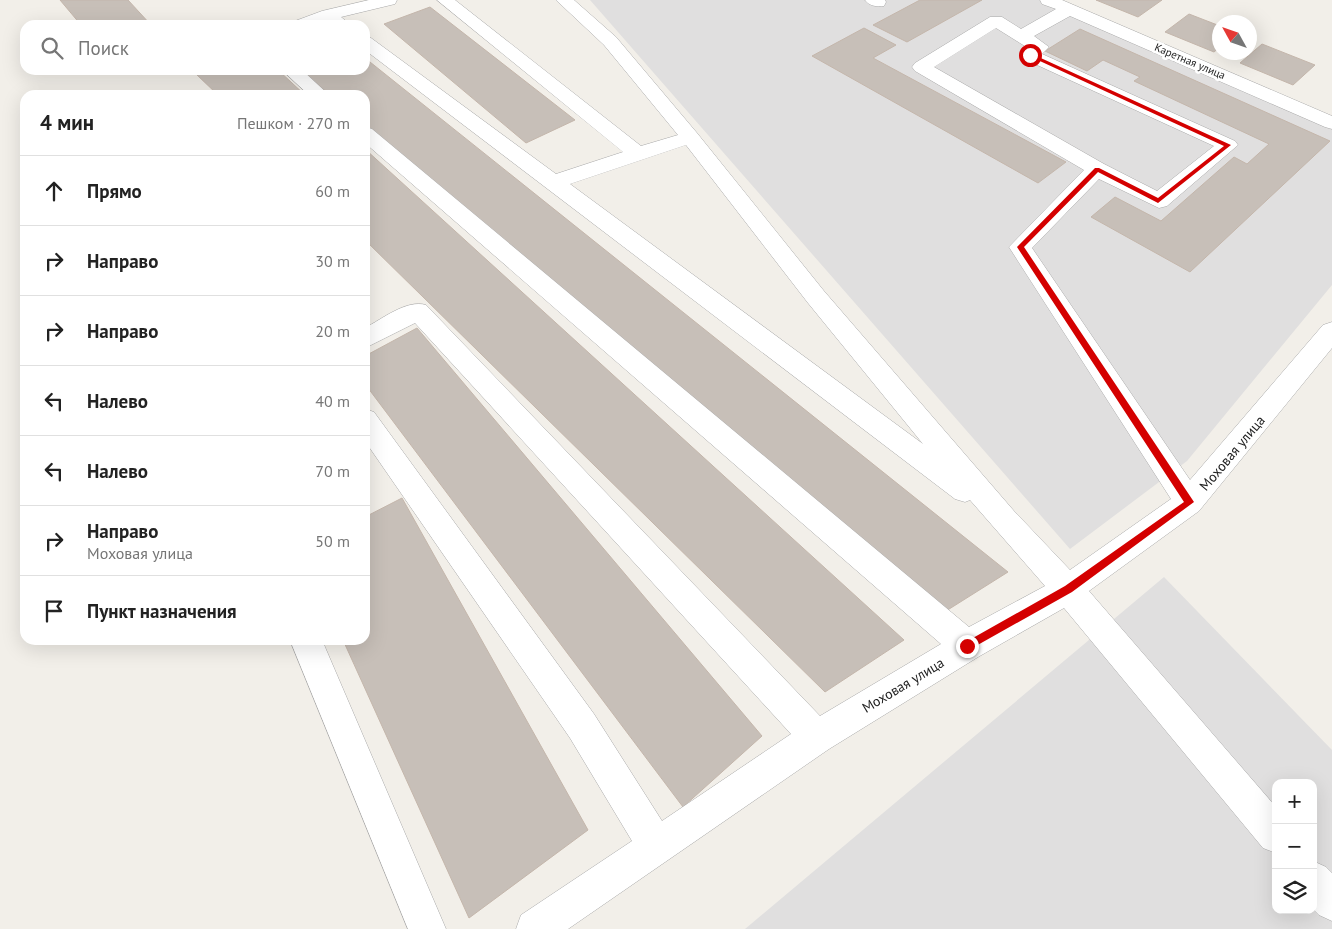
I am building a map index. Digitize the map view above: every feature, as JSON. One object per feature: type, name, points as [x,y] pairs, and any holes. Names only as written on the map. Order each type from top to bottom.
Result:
[{"type":"street","points":[[314,20],[390,0]]},
{"type":"street","points":[[445,0],[638,154]]},
{"type":"street","points":[[564,0],[610,41],[690,137],[816,297],[1004,520],[1068,589],[1272,830]]},
{"type":"street","name":"Каретная улица","points":[[1048,0],[1332,123]]},
{"type":"street","points":[[1022,36],[1069,9]]},
{"type":"street","points":[[328,15],[335,20]]},
{"type":"street","points":[[996,22],[1040,47],[1030,55],[1228,145],[1158,201],[1097,170],[921,68],[996,22]]},
{"type":"street","points":[[370,46],[1004,520]]},
{"type":"street","points":[[297,75],[314,90]]},
{"type":"street","points":[[370,137],[967,646]]},
{"type":"street","points":[[554,182],[690,137]]},
{"type":"street","points":[[1097,170],[1020,247],[1189,502]]},
{"type":"street","points":[[370,336],[418,311],[817,737]]},
{"type":"street","name":"Моховая улица","points":[[535,929],[817,737],[967,646],[1068,589],[1189,502],[1332,332]]},
{"type":"street","points":[[370,427],[582,726],[657,847]]},
{"type":"street","points":[[308,645],[428,929]]},
{"type":"street","points":[[1317,885],[1332,902]]},
{"type":"shaded area","points":[[590,0],[1042,0],[1332,128],[1332,285],[1187,461],[1070,549]]},
{"type":"shaded area","points":[[1164,577],[1332,750],[1332,929],[745,929]]},
{"type":"building","points":[[60,0],[128,0],[146,20],[77,20]]},
{"type":"building","points":[[920,0],[982,0],[907,42],[873,25]]},
{"type":"building","points":[[1096,0],[1162,0],[1138,17]]},
{"type":"building","points":[[430,7],[575,120],[526,143],[384,24]]},
{"type":"building","points":[[1189,14],[1212,23],[1212,51],[1165,32]]},
{"type":"building","points":[[864,28],[896,45],[873,58],[1066,162],[1038,183],[812,56]]},
{"type":"building","points":[[1080,29],[1330,141],[1190,272],[1091,217],[1115,197],[1161,221],[1234,157],[1247,164],[1269,144],[1134,81],[1140,77],[1103,60],[1087,71],[1045,51]]},
{"type":"building","points":[[1262,44],[1315,65],[1293,85],[1240,63],[1243,60],[1257,60],[1257,48]]},
{"type":"building","points":[[370,62],[1008,572],[946,611],[370,128],[370,90],[324,90],[307,75],[370,75]]},
{"type":"building","points":[[197,75],[283,75],[300,90],[213,90]]},
{"type":"building","points":[[370,154],[904,640],[825,692],[370,245]]},
{"type":"building","points":[[417,328],[762,736],[683,807],[370,391],[370,353]]},
{"type":"building","points":[[402,498],[588,830],[469,918],[345,645],[370,645],[370,514]]},
{"type":"route","points":[[967,646],[1068,589],[1189,502],[1020,247],[1097,170],[1158,201],[1228,145],[1030,55]]}]
